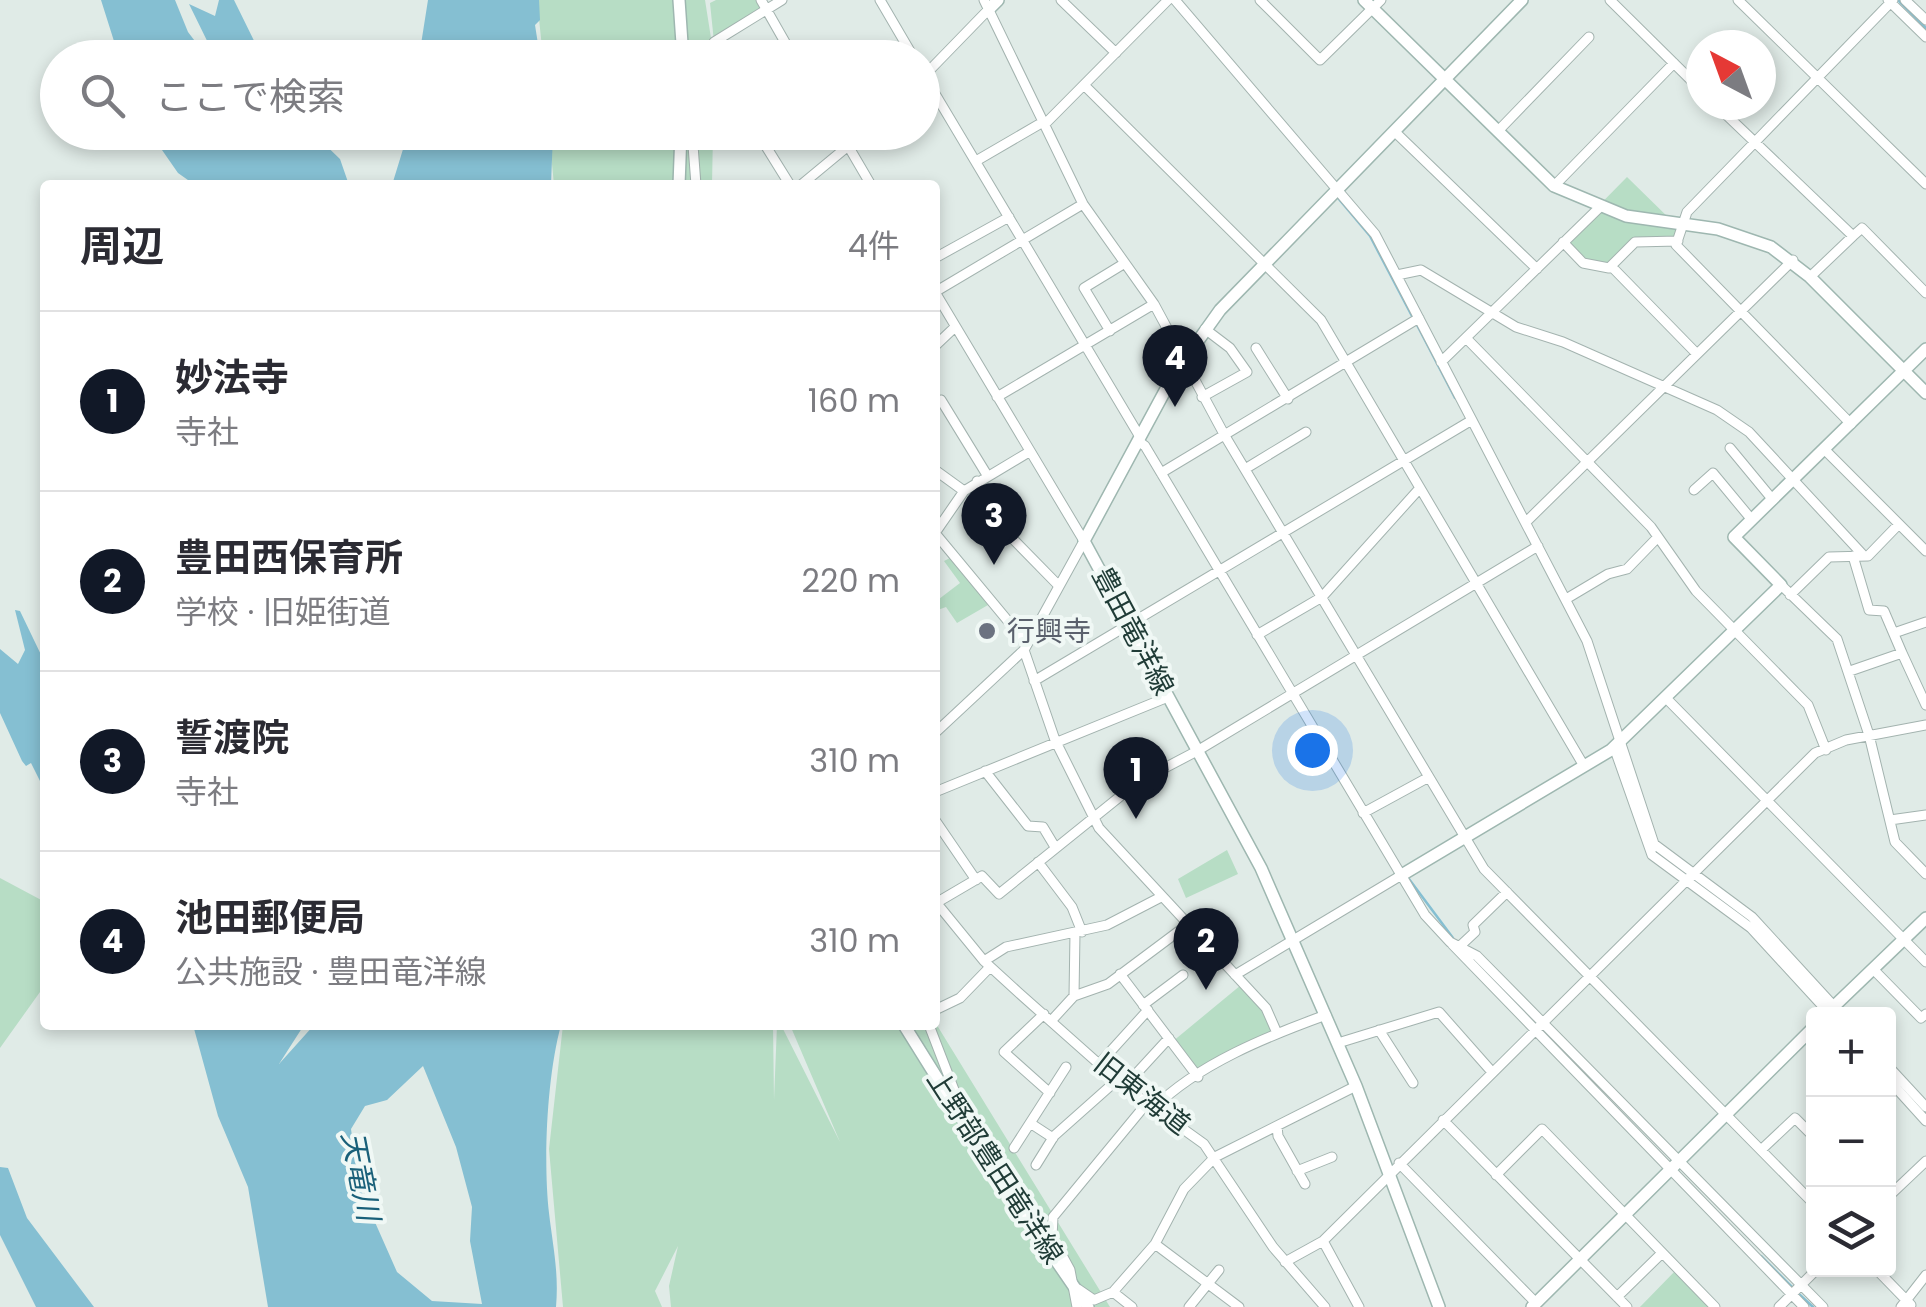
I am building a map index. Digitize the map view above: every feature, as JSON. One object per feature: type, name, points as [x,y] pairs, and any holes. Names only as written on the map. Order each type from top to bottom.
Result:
[{"type":"street","points":[[679,0],[682,40]]},
{"type":"street","points":[[717,40],[764,5],[782,0]]},
{"type":"street","points":[[880,0],[903,40]]},
{"type":"street","points":[[1061,0],[1116,53]]},
{"type":"street","points":[[976,161],[1044,123],[1172,0],[1375,234],[1588,641],[1646,848],[1752,917],[1827,1007]]},
{"type":"street","points":[[1260,0],[1320,60],[1372,3],[1554,186],[1600,207],[1746,236],[1793,260],[1926,393]]},
{"type":"street","name":"豊田竜洋線","points":[[1439,1307],[1394,1168],[1261,868],[1084,541],[1138,439],[1205,329],[1522,0]]},
{"type":"street","points":[[1610,0],[1686,75]]},
{"type":"street","points":[[1738,0],[1926,184]]},
{"type":"street","points":[[1905,0],[1926,20]]},
{"type":"street","points":[[1851,424],[1676,245],[1687,212],[1890,1],[1926,37]]},
{"type":"street","points":[[940,57],[990,3],[1083,204],[1154,304],[1202,397],[1484,869],[1806,1196]]},
{"type":"street","points":[[764,5],[784,40]]},
{"type":"street","points":[[1498,131],[1590,37]]},
{"type":"street","points":[[1554,186],[1674,63]]},
{"type":"street","points":[[1085,86],[1320,320],[1584,766]]},
{"type":"street","points":[[940,103],[1424,916],[1455,944],[1534,1031],[1822,1307]]},
{"type":"street","points":[[1732,120],[1853,236]]},
{"type":"street","points":[[1394,131],[1537,268]]},
{"type":"street","points":[[678,180],[680,150]]},
{"type":"street","points":[[693,150],[696,180]]},
{"type":"street","points":[[768,150],[787,180]]},
{"type":"street","points":[[807,180],[843,150]]},
{"type":"street","points":[[850,150],[868,180]]},
{"type":"street","points":[[940,289],[1083,204]]},
{"type":"street","points":[[1441,362],[1600,207]]},
{"type":"street","points":[[940,255],[1009,217]]},
{"type":"street","points":[[1810,277],[1862,228],[1926,292]]},
{"type":"street","points":[[1611,266],[1636,242],[1678,241]]},
{"type":"street","points":[[1563,242],[1583,264],[1611,266],[1697,354]]},
{"type":"street","points":[[1527,521],[1793,260]]},
{"type":"street","points":[[1110,330],[1084,288],[1126,264]]},
{"type":"street","points":[[1397,275],[1421,270],[1516,327],[1563,342],[1717,410],[1749,432],[1858,556],[1870,610],[1884,611],[1926,705]]},
{"type":"street","points":[[940,301],[1084,541],[1026,647],[940,728]]},
{"type":"street","points":[[996,397],[1154,304]]},
{"type":"street","points":[[1161,473],[1419,318]]},
{"type":"street","points":[[940,341],[955,327]]},
{"type":"street","points":[[1202,397],[1247,372],[1230,348],[1205,329]]},
{"type":"street","points":[[1466,338],[1658,536],[1696,591],[1808,705],[1826,750]]},
{"type":"street","points":[[1256,348],[1288,399]]},
{"type":"street","points":[[1926,349],[1734,537],[1837,640],[1850,671],[1895,842],[1926,874]]},
{"type":"street","points":[[940,401],[987,476]]},
{"type":"street","points":[[1034,681],[1472,420]]},
{"type":"street","points":[[1245,470],[1306,432]]},
{"type":"street","points":[[1730,448],[1773,500]]},
{"type":"street","points":[[1825,450],[1926,552]]},
{"type":"street","points":[[940,526],[964,491],[1029,452]]},
{"type":"street","points":[[1694,490],[1713,473],[1752,520]]},
{"type":"street","points":[[940,474],[964,491]]},
{"type":"street","points":[[977,481],[1012,538],[1059,586]]},
{"type":"street","points":[[1257,635],[1322,597],[1420,488]]},
{"type":"street","points":[[1235,975],[1618,744],[1733,630],[1830,557],[1858,556],[1899,524]]},
{"type":"street","points":[[1566,598],[1608,574],[1627,568],[1658,536]]},
{"type":"street","points":[[940,539],[1026,647],[1055,740],[1092,816],[1112,846],[1266,1008],[1277,1033]]},
{"type":"street","points":[[940,900],[982,876],[999,894],[1138,782],[1197,751],[1538,546]]},
{"type":"street","points":[[1894,633],[1926,622]]},
{"type":"street","points":[[1850,671],[1902,653]]},
{"type":"street","points":[[940,790],[1168,697]]},
{"type":"street","points":[[1664,697],[1926,962]]},
{"type":"street","points":[[1285,1262],[1323,1241],[1815,753],[1868,735],[1926,725]]},
{"type":"street","points":[[985,771],[1028,826],[1043,828],[1055,847]]},
{"type":"street","points":[[1363,813],[1430,777]]},
{"type":"street","points":[[1890,820],[1926,816]]},
{"type":"street","points":[[940,827],[976,880]]},
{"type":"street","points":[[1038,862],[1072,907],[1079,932],[1074,996]]},
{"type":"street","points":[[1455,944],[1474,932],[1473,924],[1507,892]]},
{"type":"street","points":[[940,1008],[960,998],[1006,946],[1079,932],[1161,897]]},
{"type":"street","name":"旧東海道","points":[[940,907],[987,964],[1121,1083],[1187,1128],[1214,1157],[1285,1262],[1325,1307]]},
{"type":"street","points":[[1838,1007],[1926,918]]},
{"type":"street","points":[[1050,1093],[1004,1052],[1074,996],[1108,984],[1187,925]]},
{"type":"street","points":[[1455,944],[1477,956],[1542,1022],[1804,1307]]},
{"type":"street","points":[[1873,970],[1921,1018],[1926,1014]]},
{"type":"street","points":[[1120,974],[1198,1076]]},
{"type":"street","points":[[1100,1064],[1145,1008],[1183,975]]},
{"type":"street","points":[[1338,1044],[1438,1012],[1492,1072]]},
{"type":"street","points":[[1076,1307],[1072,1284],[1052,1237],[1053,1218],[1150,1105],[1277,1033],[1326,1015]]},
{"type":"street","name":"上野部豊田竜洋線","points":[[907,1030],[966,1126],[1088,1307]]},
{"type":"street","points":[[931,1030],[966,1126]]},
{"type":"street","points":[[1379,1030],[1413,1083]]},
{"type":"street","points":[[1394,1168],[1534,1306],[1806,1035]]},
{"type":"street","points":[[1036,1165],[1053,1138],[1121,1083],[1168,1038]]},
{"type":"street","points":[[1014,1148],[1066,1067]]},
{"type":"street","points":[[1896,1075],[1926,1107]]},
{"type":"street","points":[[1072,1284],[1094,1300],[1113,1292],[1155,1244],[1184,1188],[1214,1157],[1356,1086]]},
{"type":"street","points":[[1896,1089],[1926,1121]]},
{"type":"street","points":[[1761,1150],[1795,1118],[1806,1129]]},
{"type":"street","points":[[1443,1120],[1627,1307]]},
{"type":"street","points":[[1030,1123],[1053,1138]]},
{"type":"street","points":[[1277,1126],[1304,1184]]},
{"type":"street","points":[[1496,1174],[1542,1129],[1715,1307]]},
{"type":"street","points":[[1297,1171],[1332,1158]]},
{"type":"street","points":[[1896,1189],[1926,1161]]},
{"type":"street","points":[[1323,1241],[1359,1307]]},
{"type":"street","points":[[1155,1244],[1239,1307]]},
{"type":"street","points":[[1617,1297],[1662,1253]]},
{"type":"street","points":[[1189,1307],[1219,1270]]},
{"type":"street","points":[[1883,1277],[1906,1304],[1926,1274]]},
{"type":"street","points":[[1779,1307],[1809,1277]]},
{"type":"street","points":[[1113,1292],[1132,1307]]},
{"type":"green space","points":[[537,0],[705,0],[711,40],[541,40]]},
{"type":"green space","points":[[761,0],[767,9],[714,40],[710,3]]},
{"type":"green space","points":[[551,150],[713,150],[712,180],[554,180]]},
{"type":"green space","points":[[1627,177],[1675,224],[1684,225],[1678,241],[1631,241],[1611,266],[1583,263],[1563,242]]},
{"type":"green space","points":[[952,557],[988,605],[957,623],[946,607],[940,609],[940,598],[960,583],[944,561]]},
{"type":"green space","points":[[1227,850],[1238,874],[1186,898],[1178,879]]},
{"type":"green space","points":[[0,878],[40,899],[40,992],[0,1048]]},
{"type":"green space","points":[[1241,985],[1266,1007],[1277,1033],[1198,1077],[1172,1042]]},
{"type":"green space","points":[[562,1030],[773,1030],[774,1100],[777,1030],[784,1030],[840,1142],[792,1030],[940,1030],[1110,1307],[671,1307],[669,1286],[678,1246],[655,1291],[662,1307],[563,1307],[549,1149]]},
{"type":"green space","points":[[1677,1269],[1715,1307],[1640,1307]]},
{"type":"water","points":[[101,0],[175,0],[194,40],[114,40]]},
{"type":"water","points":[[219,0],[234,0],[254,40],[207,40],[189,4],[215,16]]},
{"type":"water","points":[[428,0],[539,0],[537,40],[422,40]]},
{"type":"water","points":[[162,150],[331,150],[340,159],[347,180],[188,180]]},
{"type":"water","points":[[403,150],[552,150],[551,180],[394,180]]},
{"type":"water","points":[[15,610],[20,611],[40,653],[40,781],[31,763],[26,766],[22,761],[0,713],[0,649],[18,664],[25,650]]},
{"type":"water","points":[[194,1030],[301,1030],[279,1064],[310,1030],[560,1030],[552,1068],[546,1144],[556,1307],[268,1307],[248,1187],[218,1116]],"holes":[[[423,1066],[456,1147],[472,1207],[470,1241],[482,1304],[432,1301],[397,1272],[359,1186],[351,1129],[365,1106],[387,1100]]]},
{"type":"water","points":[[0,1167],[8,1168],[27,1218],[94,1307],[36,1307],[0,1235]]},
{"type":"waterway","points":[[1898,0],[1926,28]]},
{"type":"waterway","points":[[1338,198],[1370,236],[1413,318]]},
{"type":"waterway","points":[[1417,325],[1455,398]]},
{"type":"waterway","points":[[1409,879],[1453,938]]},
{"type":"waterway","points":[[1761,1256],[1794,1289]]},
{"type":"waterway","points":[[1800,1295],[1813,1307]]},
{"type":"place","name":"池田郵便局","points":[[1175,407]]},
{"type":"place","name":"誓渡院","points":[[994,565]]},
{"type":"place","name":"行興寺","points":[[987,631]]},
{"type":"place","name":"妙法寺","points":[[1136,819]]},
{"type":"place","name":"豊田西保育所","points":[[1206,990]]},
{"type":"water label","name":"天竜川","points":[[361,1176]]}]
